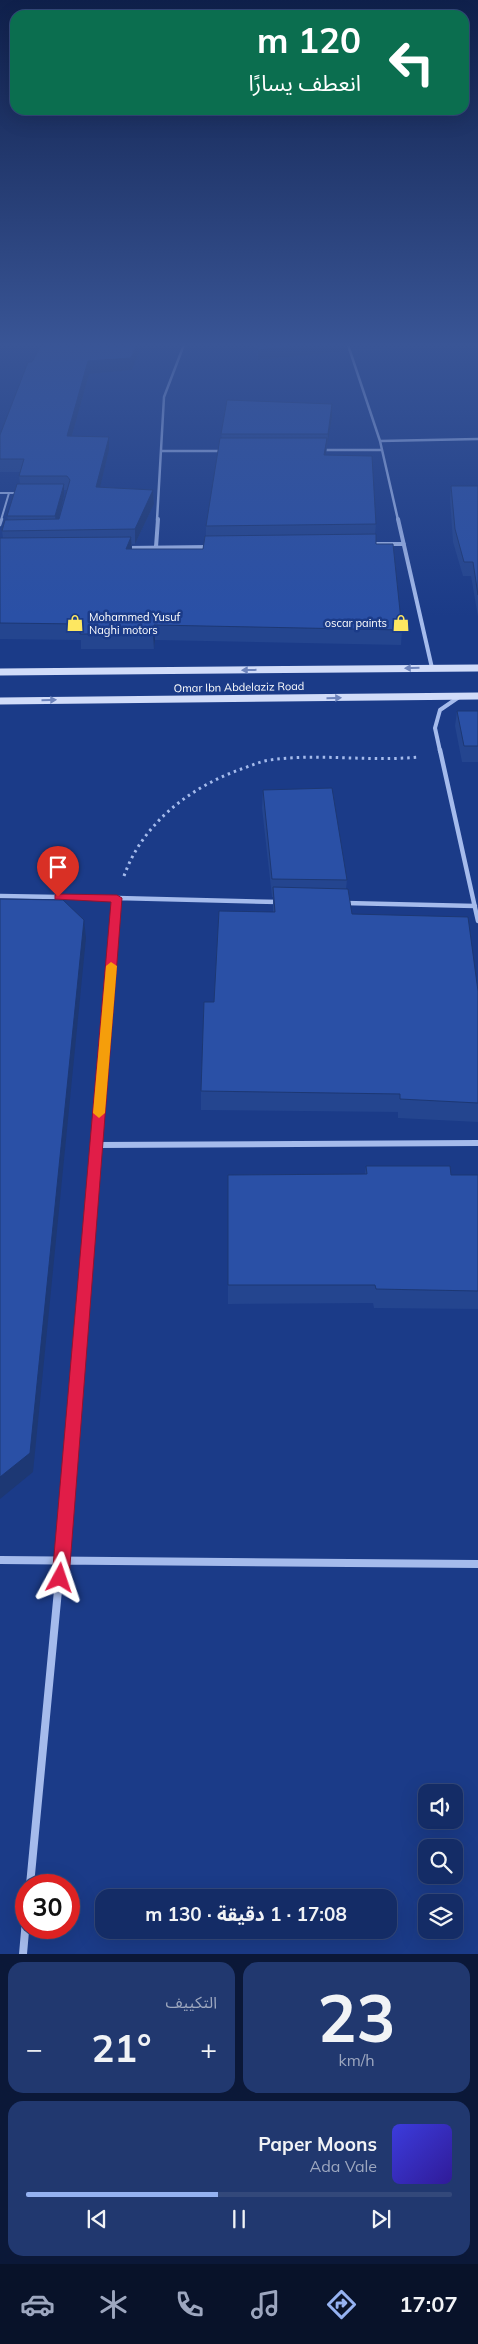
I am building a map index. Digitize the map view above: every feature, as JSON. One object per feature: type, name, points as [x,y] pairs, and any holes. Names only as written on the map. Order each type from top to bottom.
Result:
[{"type":"main road","name":"Omar Ibn Abdelaziz Road","points":[[0,672],[478,668]]},
{"type":"main road","name":"Omar Ibn Abdelaziz Road","points":[[0,701],[478,696]]},
{"type":"street","points":[[156,547],[162,433]]},
{"type":"street","points":[[377,433],[432,668]]},
{"type":"street","points":[[380,441],[478,439]]},
{"type":"street","points":[[315,450],[382,450]]},
{"type":"street","points":[[161,452],[228,451]]},
{"type":"street","points":[[364,544],[404,544]]},
{"type":"street","points":[[117,548],[216,546]]},
{"type":"street","points":[[460,696],[440,710],[435,728],[478,921]]},
{"type":"street","points":[[0,896],[286,902]]},
{"type":"street","points":[[31,1874],[62,1559],[117,898]]},
{"type":"street","points":[[336,903],[475,906]]},
{"type":"street","points":[[96,1146],[478,1143]]},
{"type":"street","points":[[0,1560],[62,1559],[478,1564]]},
{"type":"street","points":[[23,1954],[24,1939]]},
{"type":"lane","points":[[0,493],[28,493]]},
{"type":"lane","points":[[0,525],[9,493]]},
{"type":"path","points":[[117,898],[129,858],[153,826],[183,799],[217,777],[268,760],[404,759],[426,755],[438,746]]},
{"type":"building","points":[[1,433],[68,433],[67,436],[109,437],[96,487],[153,490],[135,529],[2,531],[5,520],[59,519],[70,480],[67,476],[19,476],[24,459],[0,459]]},
{"type":"building","points":[[221,433],[328,433],[328,434]]},
{"type":"building","points":[[220,438],[327,438],[324,455],[372,456],[376,524],[206,526]]},
{"type":"building","points":[[17,484],[64,484],[55,516],[7,516]]},
{"type":"building","points":[[451,486],[478,486],[478,595],[473,562],[464,562],[455,529]]},
{"type":"building","points":[[376,534],[376,544],[393,544],[402,630],[154,625],[153,634],[80,634],[82,624],[0,623],[0,538],[131,537],[126,549],[203,549],[205,536]]},
{"type":"building","points":[[457,711],[478,711],[478,746],[464,746]]},
{"type":"building","points":[[332,788],[347,880],[272,879],[263,790]]},
{"type":"building","points":[[273,887],[348,889],[352,914],[468,917],[478,991],[478,1103],[400,1099],[400,1094],[201,1091],[204,1002],[214,1002],[219,911],[275,912]]},
{"type":"building","points":[[0,899],[63,900],[84,920],[30,1453],[0,1477]]},
{"type":"building","points":[[366,1166],[450,1166],[451,1175],[478,1175],[478,1291],[376,1289],[375,1285],[228,1285],[228,1175],[367,1174]]},
{"type":"slow traffic","points":[[99,1113],[111,966]]},
{"type":"place","name":"Mohammed Yusuf Naghi motors","points":[[75,623]]},
{"type":"place","name":"oscar paints","points":[[401,623]]},
{"type":"route","points":[[58,897],[117,898],[60,1578]]}]
